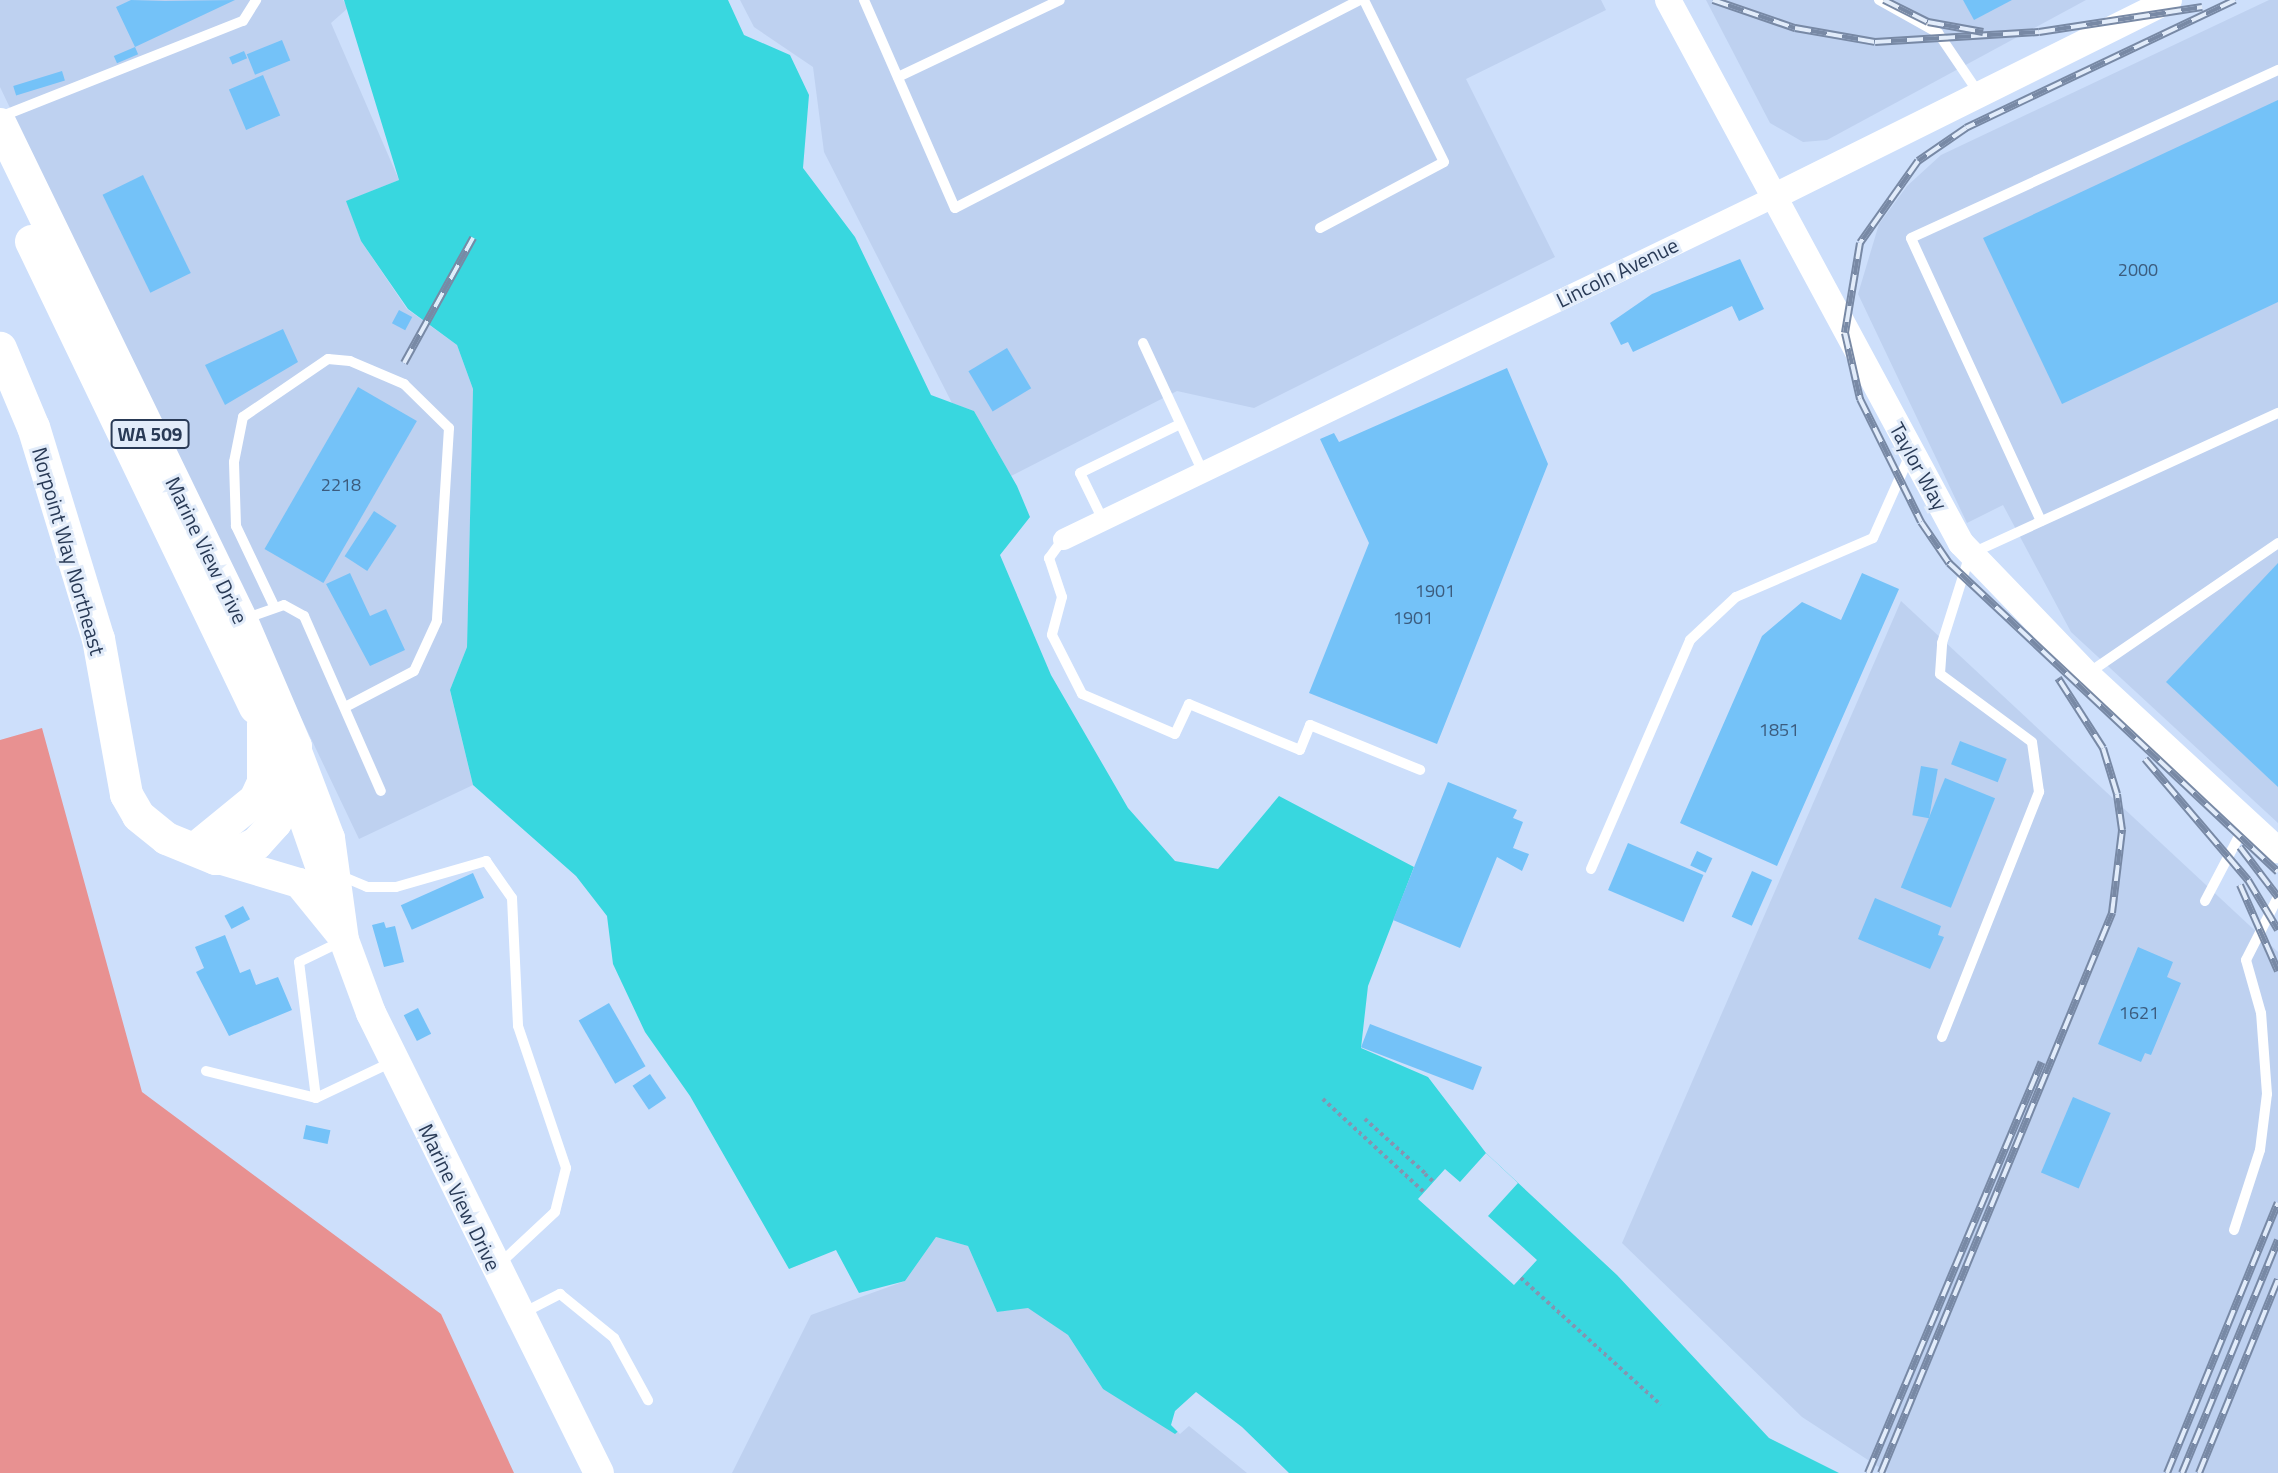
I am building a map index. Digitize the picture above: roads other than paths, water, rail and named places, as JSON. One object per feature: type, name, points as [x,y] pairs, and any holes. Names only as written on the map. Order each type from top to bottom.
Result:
[{"type":"main road","name":"Marine View Drive","points":[[0,124],[241,620],[295,746],[330,838],[344,926]]},
{"type":"main road","name":"Marine View Drive","points":[[0,176],[292,782],[311,851],[344,926],[394,1061],[599,1473]]},
{"type":"main road","name":"Norpoint Way Northeast","points":[[0,348],[33,427],[98,639],[126,794],[152,830],[209,847]]},
{"type":"main road","points":[[209,847],[246,810],[263,782],[263,723]]},
{"type":"main road","points":[[267,834],[292,782],[295,746]]},
{"type":"main road","points":[[209,847],[267,834],[311,851]]},
{"type":"main road","points":[[209,847],[299,883],[344,926]]},
{"type":"street","name":"Taylor Way","points":[[1668,0],[1911,453],[1970,554],[2087,674],[2278,850]]},
{"type":"street","name":"Lincoln Avenue","points":[[1063,539],[1773,197],[1978,92],[2169,0]]},
{"type":"lane","points":[[0,117],[243,21],[256,0]]},
{"type":"lane","points":[[864,0],[955,208],[1362,0],[1444,162],[1320,228]]},
{"type":"lane","points":[[898,77],[1060,0]]},
{"type":"lane","points":[[1886,1],[1938,33],[1978,92]]},
{"type":"lane","points":[[2041,521],[1911,238],[2278,70]]},
{"type":"lane","points":[[1143,343],[1203,472]]},
{"type":"lane","points":[[274,606],[236,526],[234,462],[243,417],[328,359],[350,361],[404,384],[449,428],[437,621],[414,671],[347,706]]},
{"type":"lane","points":[[1942,1037],[2039,792],[2032,742],[1940,674],[1942,643],[1970,554],[2278,413]]},
{"type":"lane","points":[[1103,520],[1080,473],[1181,424]]},
{"type":"lane","points":[[1591,869],[1690,640],[1737,597],[1873,538],[1911,453]]},
{"type":"lane","points":[[1063,539],[1049,558],[1062,597],[1052,635],[1082,694],[1175,734],[1189,704],[1300,750],[1310,725],[1420,770]]},
{"type":"lane","points":[[2087,674],[2278,543]]},
{"type":"lane","points":[[241,620],[274,606],[294,606],[304,615],[347,706],[381,791]]},
{"type":"lane","points":[[2205,901],[2248,821]]},
{"type":"lane","points":[[336,874],[367,887],[396,887],[486,861],[512,898],[518,1026],[566,1167],[555,1212],[495,1268]]},
{"type":"lane","points":[[2234,1230],[2260,1150],[2267,1094],[2261,1013],[2246,960],[2278,897]]},
{"type":"lane","points":[[316,1098],[299,962],[344,926]]},
{"type":"lane","points":[[206,1071],[316,1098],[394,1061]]},
{"type":"lane","points":[[519,1315],[560,1294],[614,1338],[648,1401]]},
{"type":"railway","points":[[1713,0],[1795,28],[1875,42],[2039,32],[2202,7]]},
{"type":"railway","points":[[1884,0],[1928,22],[1983,32]]},
{"type":"railway","points":[[2235,0],[1966,128],[1918,161],[1860,243],[1845,333],[1860,399],[1921,522],[1949,563],[2278,872]]},
{"type":"railway","points":[[404,363],[473,238]]},
{"type":"railway","points":[[1881,1473],[2112,913],[2122,830],[2117,794],[2103,748],[2058,678]]},
{"type":"railway","points":[[2145,759],[2248,880],[2278,930]]},
{"type":"railway","points":[[2240,847],[2278,897]]},
{"type":"railway","points":[[2240,885],[2278,971]]},
{"type":"railway","points":[[1868,1473],[2042,1062]]},
{"type":"railway","points":[[2167,1473],[2278,1203]]},
{"type":"railway","points":[[2182,1473],[2278,1240]]},
{"type":"railway","points":[[2199,1473],[2278,1279]]}]
